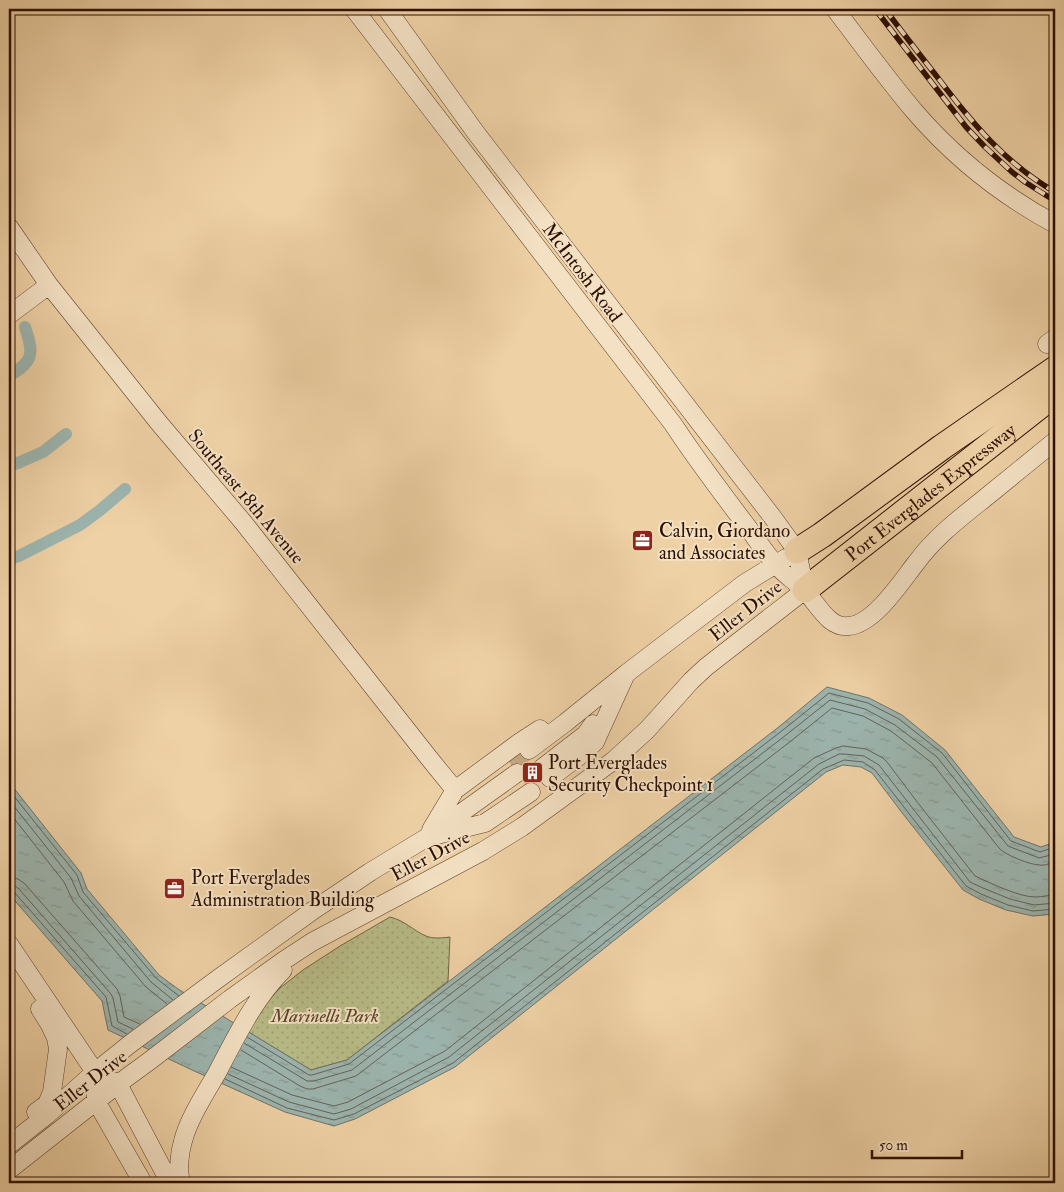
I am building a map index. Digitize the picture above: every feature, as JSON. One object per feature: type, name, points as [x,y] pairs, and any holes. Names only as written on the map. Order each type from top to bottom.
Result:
[{"type":"highway","name":"Port Everglades Expressway","points":[[797,551],[1055,369]]},
{"type":"highway","name":"Port Everglades Expressway","points":[[805,590],[930,494],[1055,394]]},
{"type":"street","name":"McIntosh Road","points":[[354,9],[673,424],[706,473],[775,564]]},
{"type":"street","name":"McIntosh Road","points":[[387,9],[476,132],[797,551]]},
{"type":"street","points":[[835,9],[899,92],[933,131],[967,163],[1004,193],[1055,224]]},
{"type":"street","name":"Southeast 18th Avenue","points":[[9,227],[49,285],[159,423],[243,522],[455,790]]},
{"type":"street","points":[[9,315],[49,285]]},
{"type":"street","name":"Eller Drive","points":[[775,564],[805,590],[836,624],[850,626],[864,621],[890,596],[939,537],[1055,441]]},
{"type":"street","name":"Eller Drive","points":[[426,838],[455,790],[520,742],[627,673],[745,583],[797,551],[805,590]]},
{"type":"street","name":"Eller Drive","points":[[9,1170],[118,1084],[283,961],[312,942],[484,851],[522,827],[613,761],[647,730],[706,668],[805,590]]},
{"type":"street","name":"Eller Drive","points":[[627,673],[595,742],[578,757],[539,764],[575,727],[627,673]]},
{"type":"street","name":"Eller Drive","points":[[9,1144],[47,1115],[130,1044],[315,909],[520,777],[485,823],[426,838]]},
{"type":"street","points":[[485,823],[498,842]]},
{"type":"street","points":[[181,1183],[180,1161],[182,1143],[187,1128],[260,996],[312,942],[315,909]]},
{"type":"street","points":[[9,944],[95,1072],[118,1084],[170,1183]]},
{"type":"street","points":[[9,963],[50,1025],[56,1038],[58,1049],[52,1092],[47,1104],[9,1134]]},
{"type":"street","points":[[95,1072],[96,1101],[143,1183]]},
{"type":"green space","name":"Marinelli Park","points":[[390,917],[429,937],[450,937],[448,981],[347,1060],[311,1070],[248,1032],[263,1006],[280,988],[303,970],[340,946]]},
{"type":"water","points":[[827,687],[869,698],[902,715],[945,750],[1014,837],[1041,847],[1055,842],[1055,914],[1033,916],[1006,910],[963,890],[872,773],[861,767],[843,765],[826,772],[455,1067],[355,1119],[334,1126],[285,1112],[108,1030],[102,1001],[9,894],[9,782],[81,873],[87,889],[159,975],[178,989],[311,1070],[347,1060],[780,726]]},
{"type":"waterway","points":[[9,376],[23,366],[30,356],[30,344],[25,327]]},
{"type":"waterway","points":[[9,466],[43,452],[66,434]]},
{"type":"waterway","points":[[9,559],[19,556],[80,525],[125,489]]},
{"type":"tunnel","points":[[510,763],[529,750]]},
{"type":"tunnel","points":[[523,781],[542,768]]},
{"type":"railway","points":[[875,9],[966,127],[1012,172],[1055,201]]},
{"type":"railway","points":[[885,9],[977,126],[1021,169],[1055,192]]},
{"type":"place","name":"Calvin, Giordano and Associates","points":[[643,541]]},
{"type":"place","name":"Port Everglades Security Checkpoint 1","points":[[532,773]]},
{"type":"place","name":"Port Everglades Administration Building","points":[[175,888]]}]
